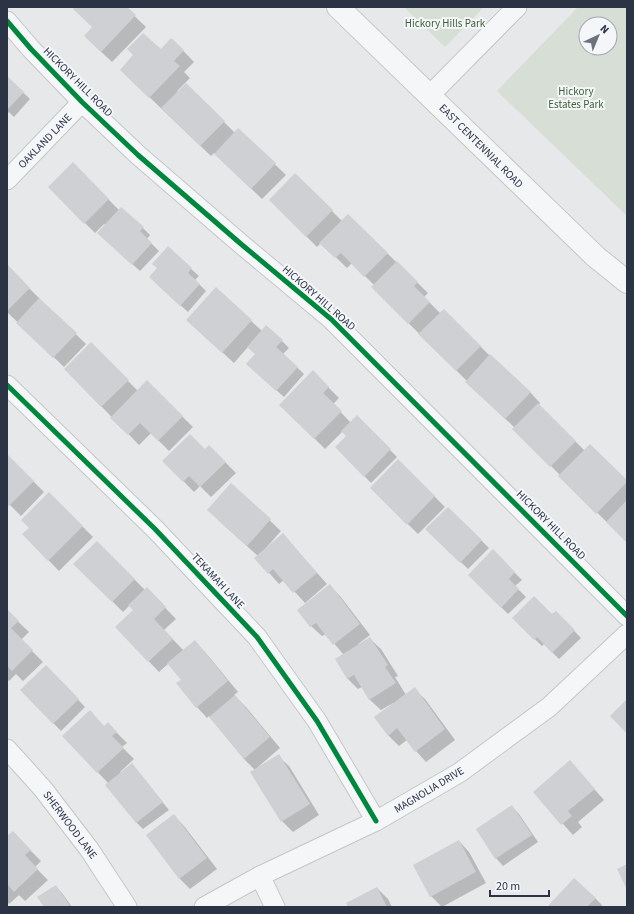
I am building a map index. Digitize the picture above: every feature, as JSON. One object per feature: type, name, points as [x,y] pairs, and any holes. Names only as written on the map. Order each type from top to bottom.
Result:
[{"type":"street","name":"EAST CENTENNIAL ROAD","points":[[338,7],[596,257],[627,282]]},
{"type":"street","points":[[430,95],[516,7]]},
{"type":"street","name":"HICKORY HILL ROAD","points":[[7,21],[31,49],[82,102],[138,155],[330,319],[627,616]]},
{"type":"street","name":"OAKLAND LANE","points":[[7,180],[82,102]]},
{"type":"street","name":"TEKAMAH LANE","points":[[7,385],[155,528],[257,637],[317,721],[376,821]]},
{"type":"street","name":"MAGNOLIA DRIVE","points":[[204,907],[260,876],[376,821],[459,773],[550,707],[627,634]]},
{"type":"street","name":"SHERWOOD LANE","points":[[7,749],[43,789],[89,849],[127,907]]},
{"type":"street","points":[[260,876],[276,907]]},
{"type":"green space","name":"Hickory Hills Park","points":[[404,7],[484,7],[445,47]]},
{"type":"green space","name":"Hickory Estates Park","points":[[578,7],[627,7],[627,216],[497,91]]},
{"type":"building","points":[[75,7],[127,7],[136,15],[101,52],[84,36],[92,27],[73,9]]},
{"type":"building","points":[[143,33],[161,49],[171,38],[184,50],[174,61],[180,66],[149,98],[120,70],[133,55],[127,49]]},
{"type":"building","points":[[7,76],[24,92],[7,110]]},
{"type":"building","points":[[186,83],[225,121],[200,146],[161,108]]},
{"type":"building","points":[[238,128],[276,163],[251,189],[214,154]]},
{"type":"building","points":[[73,162],[109,199],[84,224],[48,187]]},
{"type":"building","points":[[295,173],[333,210],[306,237],[269,200]]},
{"type":"building","points":[[121,207],[144,227],[140,231],[152,243],[132,265],[97,233]]},
{"type":"building","points":[[348,214],[388,253],[364,277],[341,253],[335,258],[319,243]]},
{"type":"building","points":[[168,246],[192,268],[188,273],[200,284],[180,306],[149,277],[157,268],[152,264]]},
{"type":"building","points":[[397,261],[418,282],[414,286],[430,302],[408,324],[371,287]]},
{"type":"building","points":[[7,264],[30,288],[7,311]]},
{"type":"building","points":[[216,287],[252,320],[222,353],[186,320]]},
{"type":"building","points":[[39,298],[77,333],[53,358],[16,323]]},
{"type":"building","points":[[444,309],[481,346],[456,371],[418,334]]},
{"type":"building","points":[[266,325],[283,340],[276,347],[298,367],[276,391],[246,364],[255,354],[247,347]]},
{"type":"building","points":[[91,342],[129,380],[101,407],[64,369]]},
{"type":"building","points":[[490,354],[531,392],[505,419],[465,382]]},
{"type":"building","points":[[313,370],[329,387],[323,393],[342,411],[314,439],[279,405]]},
{"type":"building","points":[[147,380],[183,416],[158,441],[140,423],[128,435],[110,418]]},
{"type":"building","points":[[538,403],[576,441],[550,467],[512,429]]},
{"type":"building","points":[[357,415],[391,449],[364,477],[335,447],[346,436],[341,431]]},
{"type":"building","points":[[190,434],[205,449],[209,445],[226,462],[200,487],[189,476],[183,482],[162,461]]},
{"type":"building","points":[[590,444],[627,480],[627,482],[596,514],[558,476]]},
{"type":"building","points":[[7,454],[34,481],[9,506],[7,504]]},
{"type":"building","points":[[398,459],[435,496],[407,525],[370,488]]},
{"type":"building","points":[[231,483],[271,519],[247,546],[207,510]]},
{"type":"building","points":[[49,492],[83,526],[48,561],[22,534],[29,528],[21,520]]},
{"type":"building","points":[[627,500],[627,543],[606,522]]},
{"type":"building","points":[[448,507],[482,540],[460,563],[425,529]]},
{"type":"building","points":[[283,533],[317,573],[293,593],[273,569],[268,574],[254,558]]},
{"type":"building","points":[[97,541],[135,579],[112,602],[73,564]]},
{"type":"building","points":[[493,549],[515,572],[509,579],[519,589],[501,608],[468,575]]},
{"type":"building","points":[[330,584],[360,624],[333,645],[316,623],[310,627],[297,610]]},
{"type":"building","points":[[147,587],[166,607],[154,619],[173,639],[148,662],[115,627],[133,610],[128,605]]},
{"type":"building","points":[[534,596],[552,614],[556,611],[575,630],[552,653],[537,637],[534,640],[512,618]]},
{"type":"building","points":[[7,609],[19,621],[11,628],[33,650],[12,671],[7,666]]},
{"type":"building","points":[[370,637],[388,665],[385,667],[396,683],[369,700],[354,675],[347,679],[335,659]]},
{"type":"building","points":[[195,640],[228,681],[196,708],[176,683],[181,680],[167,663]]},
{"type":"building","points":[[46,665],[79,699],[53,724],[20,690]]},
{"type":"building","points":[[415,687],[445,729],[415,752],[397,728],[388,736],[374,717]]},
{"type":"building","points":[[235,695],[270,737],[244,759],[209,717]]},
{"type":"building","points":[[627,699],[627,734],[610,716]]},
{"type":"building","points":[[90,710],[104,726],[108,722],[117,732],[112,736],[124,748],[97,773],[62,736]]},
{"type":"building","points":[[279,754],[310,804],[281,822],[250,772]]},
{"type":"building","points":[[570,760],[595,789],[568,811],[572,816],[561,825],[533,792]]},
{"type":"building","points":[[132,763],[163,802],[136,823],[105,785]]},
{"type":"building","points":[[512,805],[532,835],[495,859],[476,829]]},
{"type":"building","points":[[174,814],[207,858],[179,879],[146,835]]},
{"type":"building","points":[[13,831],[31,850],[25,855],[38,869],[14,892],[8,885],[7,886],[7,836]]},
{"type":"building","points":[[459,840],[476,872],[430,897],[413,865]]},
{"type":"building","points":[[627,864],[627,890],[617,869]]},
{"type":"building","points":[[574,878],[596,898],[587,907],[547,907]]},
{"type":"building","points":[[56,885],[70,906],[44,907],[37,897]]},
{"type":"building","points":[[377,887],[387,907],[348,907],[346,903]]},
{"type":"cycle path","points":[[7,21],[31,49],[82,102],[138,155],[331,319],[627,616]]},
{"type":"cycle path","points":[[7,385],[155,529],[257,637],[317,721],[376,821]]}]
